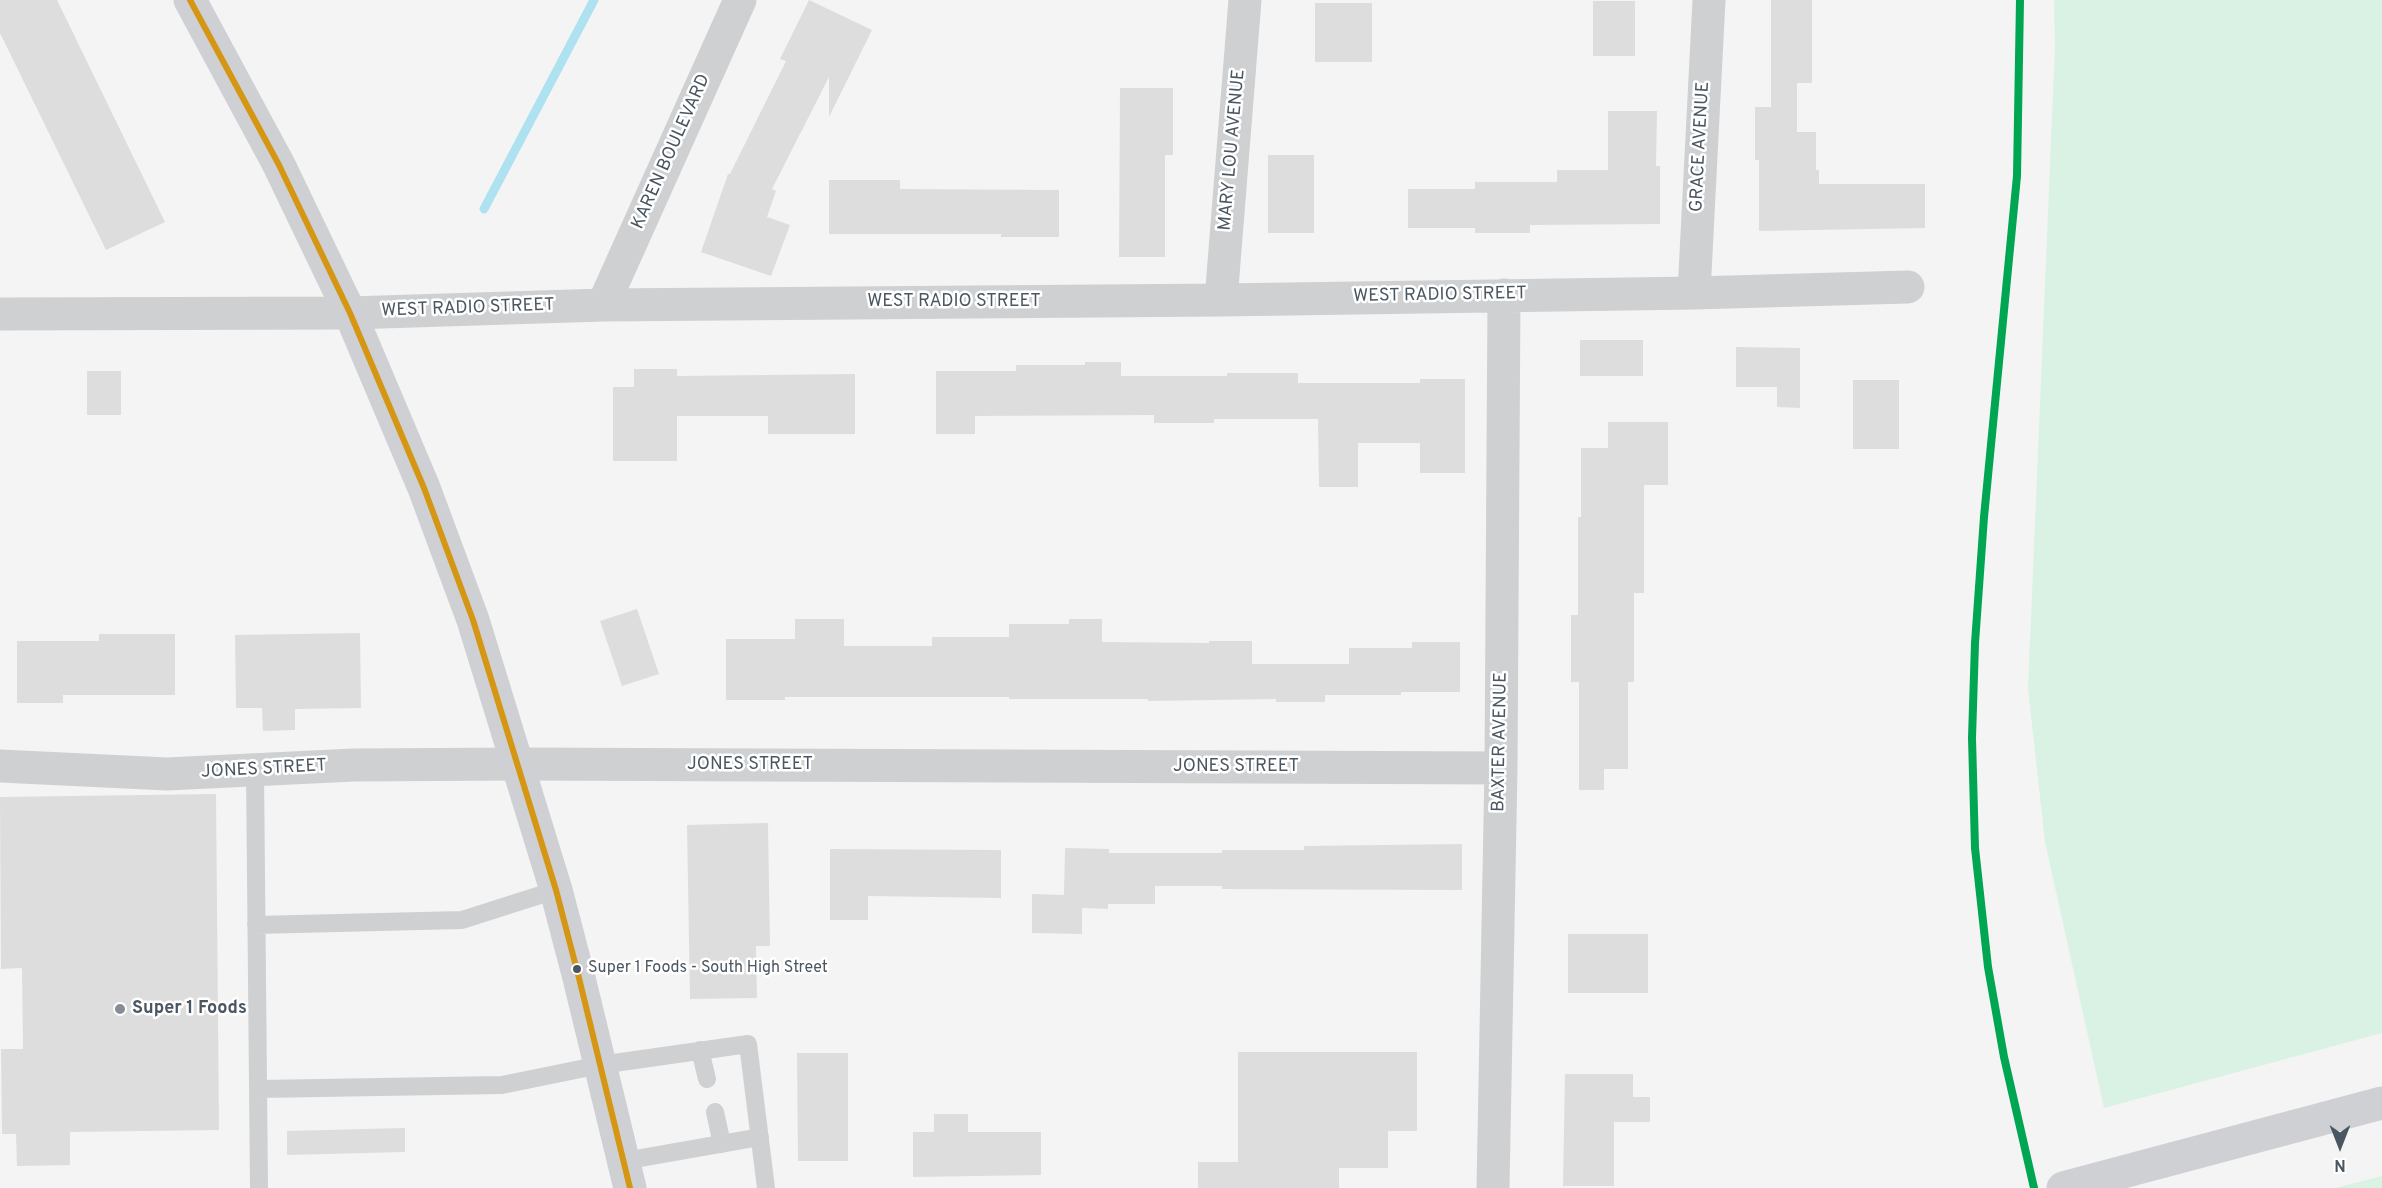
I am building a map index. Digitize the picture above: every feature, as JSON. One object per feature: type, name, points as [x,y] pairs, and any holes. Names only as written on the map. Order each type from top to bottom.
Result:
[{"type":"main road","points":[[190,0],[279,165],[350,313],[424,488],[469,609],[519,764],[556,890],[627,1174]]},
{"type":"main road","points":[[2063,1188],[2382,1103]]},
{"type":"street","name":"KAREN BOULEVARD","points":[[603,304],[740,0]]},
{"type":"street","name":"MARY LOU AVENUE","points":[[1221,300],[1245,0]]},
{"type":"street","name":"GRACE AVENUE","points":[[1694,293],[1709,0]]},
{"type":"street","name":"WEST RADIO STREET","points":[[0,314],[350,313],[603,304],[1221,300],[1908,288]]},
{"type":"street","name":"BAXTER AVENUE","points":[[1493,1188],[1501,768],[1504,295]]},
{"type":"street","name":"JONES STREET","points":[[0,766],[167,774],[354,765],[519,764],[1501,768]]},
{"type":"lane","points":[[255,770],[260,1188]]},
{"type":"lane","points":[[256,925],[462,920],[556,890]]},
{"type":"lane","points":[[259,1089],[502,1085],[600,1065],[748,1044],[766,1188]]},
{"type":"lane","points":[[700,1050],[707,1079]]},
{"type":"lane","points":[[715,1112],[722,1144]]},
{"type":"lane","points":[[627,1174],[722,1144],[760,1137]]},
{"type":"green space","points":[[2054,0],[2382,0],[2382,1033],[2104,1108],[2045,842],[2028,688],[2055,48]]},
{"type":"green space","points":[[2382,1176],[2382,1188],[2335,1188]]},
{"type":"building","points":[[0,0],[57,0],[165,222],[106,250],[0,33]]},
{"type":"building","points":[[809,0],[872,30],[829,117],[829,77],[772,189],[776,191],[767,217],[790,225],[771,276],[701,252],[728,174],[786,61],[780,59]]},
{"type":"building","points":[[1771,0],[1812,0],[1812,83],[1797,83],[1797,132],[1816,132],[1816,170],[1819,170],[1819,184],[1925,184],[1925,228],[1759,231],[1759,160],[1755,160],[1755,107],[1771,107]]},
{"type":"building","points":[[1593,1],[1635,1],[1635,56],[1593,56]]},
{"type":"building","points":[[1315,3],[1372,3],[1372,62],[1315,62]]},
{"type":"building","points":[[1120,88],[1173,88],[1173,155],[1165,155],[1165,257],[1119,257]]},
{"type":"building","points":[[1608,111],[1657,111],[1656,166],[1660,166],[1660,224],[1530,225],[1530,233],[1475,233],[1475,228],[1408,228],[1408,189],[1475,189],[1475,182],[1557,182],[1557,170],[1608,170]]},
{"type":"building","points":[[1268,155],[1314,155],[1314,233],[1268,233]]},
{"type":"building","points":[[829,180],[900,180],[900,189],[1059,190],[1059,237],[1001,237],[1001,234],[829,234]]},
{"type":"building","points":[[1580,340],[1643,340],[1643,376],[1580,376]]},
{"type":"building","points":[[1736,347],[1800,348],[1800,408],[1777,407],[1777,387],[1736,387]]},
{"type":"building","points":[[1085,362],[1121,362],[1121,376],[1298,373],[1298,383],[1420,383],[1420,379],[1465,379],[1465,473],[1420,473],[1420,443],[1358,443],[1358,487],[1319,487],[1318,419],[1214,419],[1214,423],[1154,423],[1154,415],[975,416],[975,434],[936,434],[936,371],[1016,371],[1016,365],[1085,365]]},
{"type":"building","points":[[634,369],[677,369],[677,376],[855,374],[855,434],[768,434],[768,416],[677,416],[677,461],[613,461],[613,387],[634,387]]},
{"type":"building","points":[[87,371],[121,371],[121,415],[87,415]]},
{"type":"building","points":[[1853,380],[1899,380],[1899,449],[1853,449]]},
{"type":"building","points":[[1608,422],[1668,422],[1668,485],[1644,485],[1644,593],[1634,593],[1634,682],[1628,682],[1628,769],[1604,769],[1604,790],[1579,790],[1579,682],[1571,682],[1571,615],[1578,615],[1581,448],[1608,448]]},
{"type":"building","points":[[637,609],[659,674],[622,686],[600,621]]},
{"type":"building","points":[[795,619],[844,619],[844,646],[932,646],[932,637],[1009,637],[1009,624],[1069,624],[1069,619],[1102,619],[1102,642],[1252,641],[1252,664],[1349,664],[1349,648],[1412,648],[1412,642],[1460,642],[1460,692],[1325,695],[1325,702],[1276,702],[1276,699],[1148,701],[1148,699],[1009,699],[1009,697],[785,697],[785,700],[726,700],[726,639],[795,639]]},
{"type":"building","points":[[360,633],[361,708],[295,709],[295,730],[263,731],[262,708],[236,708],[235,635]]},
{"type":"building","points":[[99,634],[175,634],[175,695],[63,695],[63,703],[17,703],[17,641],[99,641]]},
{"type":"building","name":"Super 1 Foods","points":[[216,794],[219,1130],[70,1132],[70,1165],[17,1166],[16,1134],[2,1134],[1,1049],[23,1049],[22,968],[1,969],[0,797]]},
{"type":"building","points":[[768,823],[770,946],[756,946],[757,998],[690,999],[687,825]]},
{"type":"building","points":[[1462,844],[1462,890],[1222,889],[1222,886],[1155,886],[1155,904],[1108,904],[1108,909],[1082,908],[1082,934],[1032,933],[1032,894],[1064,895],[1065,848],[1109,849],[1109,853],[1222,853],[1222,850],[1304,850],[1304,846]]},
{"type":"building","points":[[830,849],[1001,850],[1001,898],[868,896],[868,920],[830,920]]},
{"type":"building","points":[[1568,934],[1648,934],[1648,993],[1568,993]]},
{"type":"building","points":[[1238,1052],[1417,1052],[1417,1131],[1388,1131],[1388,1168],[1339,1168],[1339,1188],[1198,1188],[1198,1162],[1238,1162]]},
{"type":"building","points":[[797,1053],[848,1053],[848,1161],[798,1161]]},
{"type":"building","points":[[1565,1074],[1633,1074],[1633,1097],[1650,1097],[1650,1122],[1614,1122],[1614,1186],[1563,1186]]},
{"type":"building","points":[[934,1114],[968,1114],[968,1132],[1041,1132],[1041,1175],[913,1177],[913,1132],[934,1132]]},
{"type":"building","points":[[405,1128],[405,1152],[287,1155],[287,1131]]},
{"type":"waterway","points":[[484,209],[594,0]]},
{"type":"transit line","points":[[190,0],[279,165],[350,313],[424,488],[473,620],[556,890],[630,1188]]},
{"type":"transit line","points":[[2020,0],[2017,176],[1984,517],[1975,643],[1972,738],[1975,848],[1988,967],[2004,1057],[2034,1188]]},
{"type":"place","name":"Super 1 Foods - South High Street","points":[[577,969]]},
{"type":"place","name":"Super 1 Foods","points":[[120,1009]]}]
